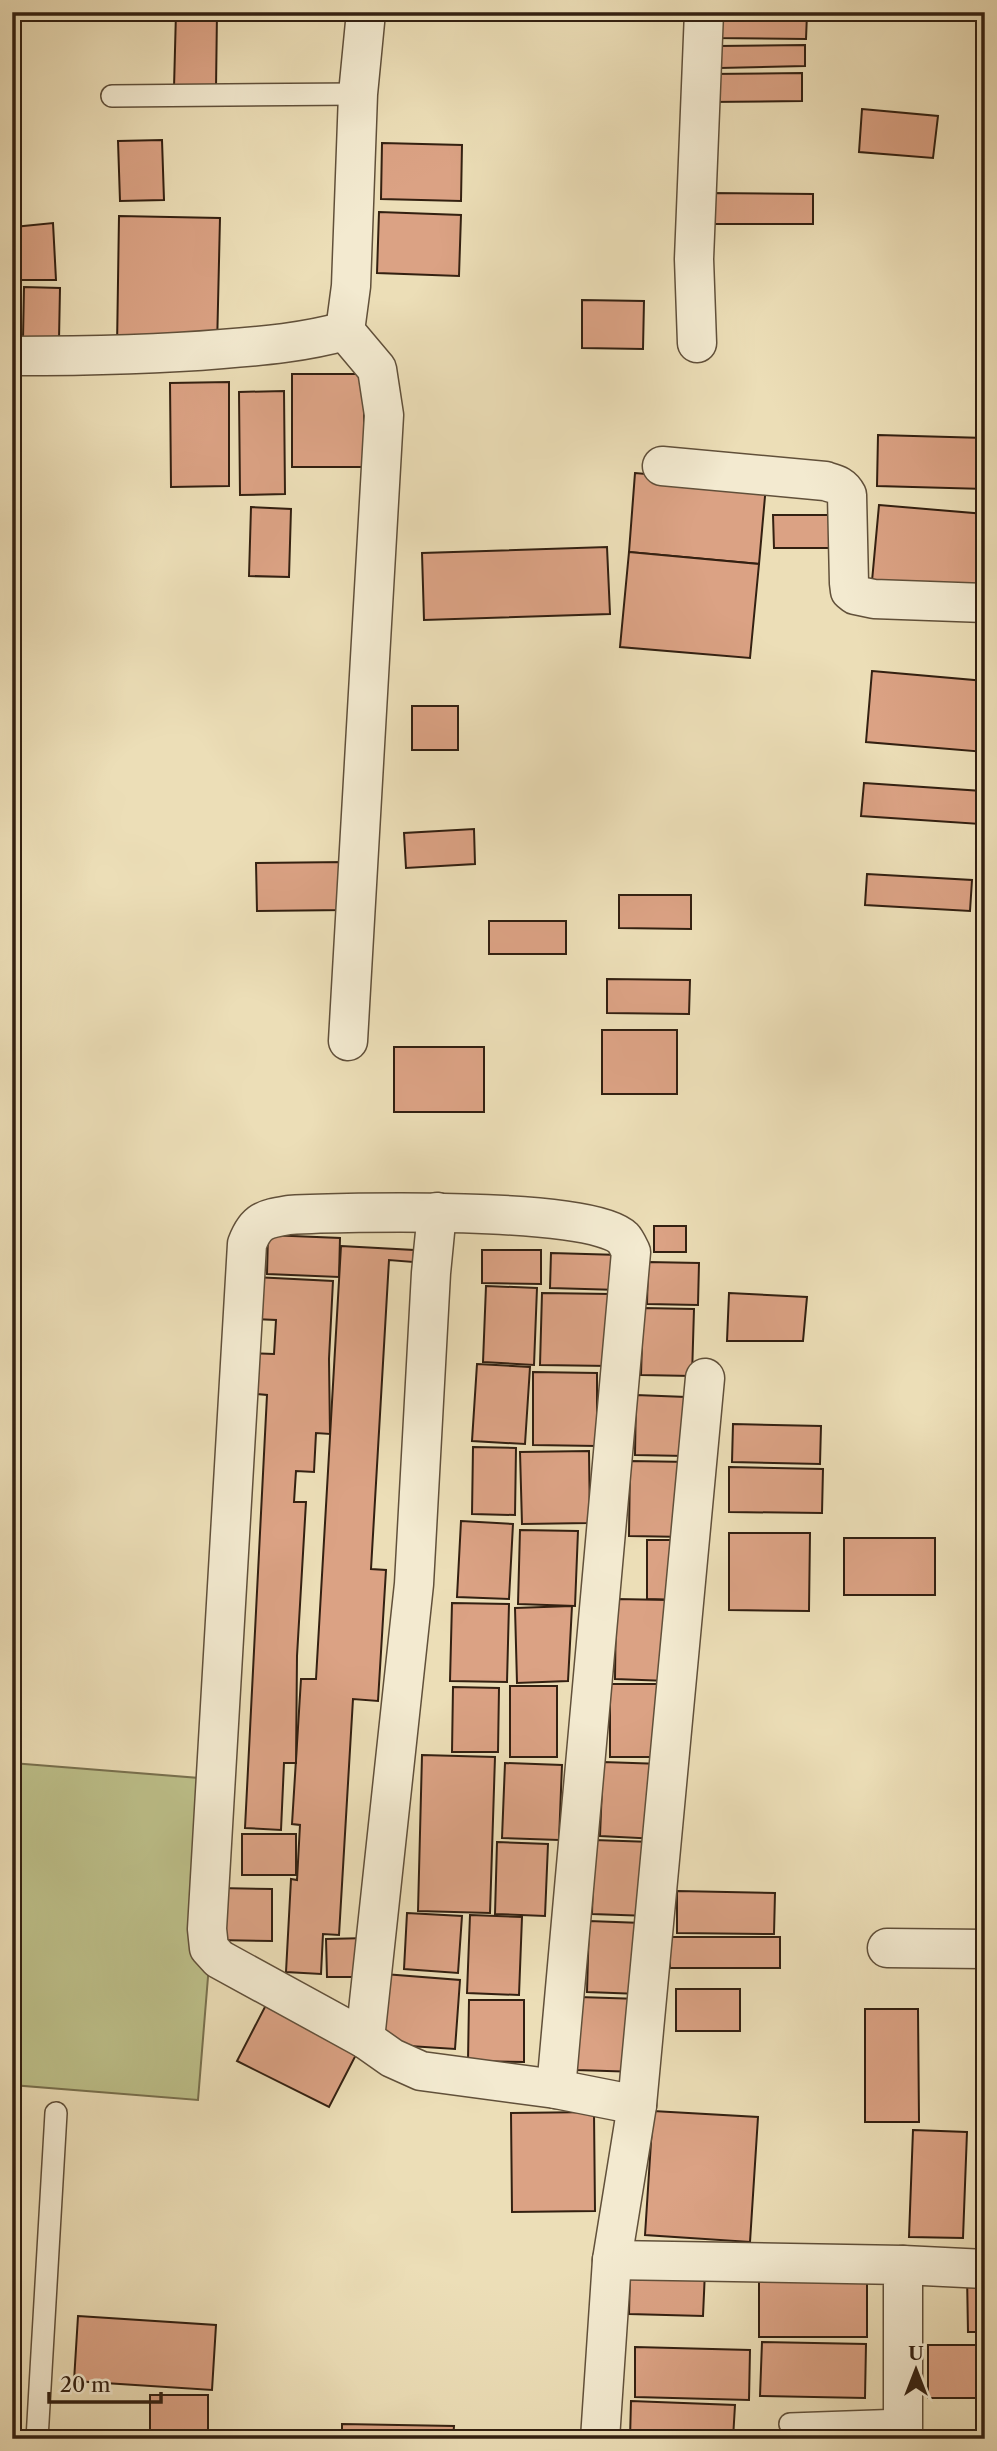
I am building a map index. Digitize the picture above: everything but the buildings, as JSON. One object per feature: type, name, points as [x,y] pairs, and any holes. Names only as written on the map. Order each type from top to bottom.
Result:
[{"type":"street","points":[[348,1041],[384,415],[377,369],[345,331],[351,286],[358,94],[366,12]]},
{"type":"street","points":[[697,342],[694,259],[704,12]]},
{"type":"street","points":[[12,356],[176,353],[316,339],[345,331]]},
{"type":"street","points":[[662,466],[825,481],[839,485],[847,495],[850,591],[855,595],[874,599],[985,603]]},
{"type":"street","points":[[365,2039],[414,1584],[430,1286],[437,1212]]},
{"type":"street","points":[[556,2089],[631,1252],[622,1237],[566,1219],[437,1212],[289,1215],[267,1219],[253,1228],[247,1244],[207,1929],[209,1948],[219,1959],[421,2071],[556,2089],[637,2105]]},
{"type":"street","points":[[600,2439],[612,2260],[637,2105],[705,1378]]},
{"type":"street","points":[[887,1948],[985,1949]]},
{"type":"street","points":[[612,2260],[985,2269]]},
{"type":"street","points":[[903,2429],[904,2265]]},
{"type":"lane","points":[[112,96],[358,94]]},
{"type":"lane","points":[[37,2439],[56,2113]]},
{"type":"lane","points":[[790,2424],[903,2429]]},
{"type":"green space","points":[[12,1763],[224,1780],[198,2100],[12,2085]]}]
